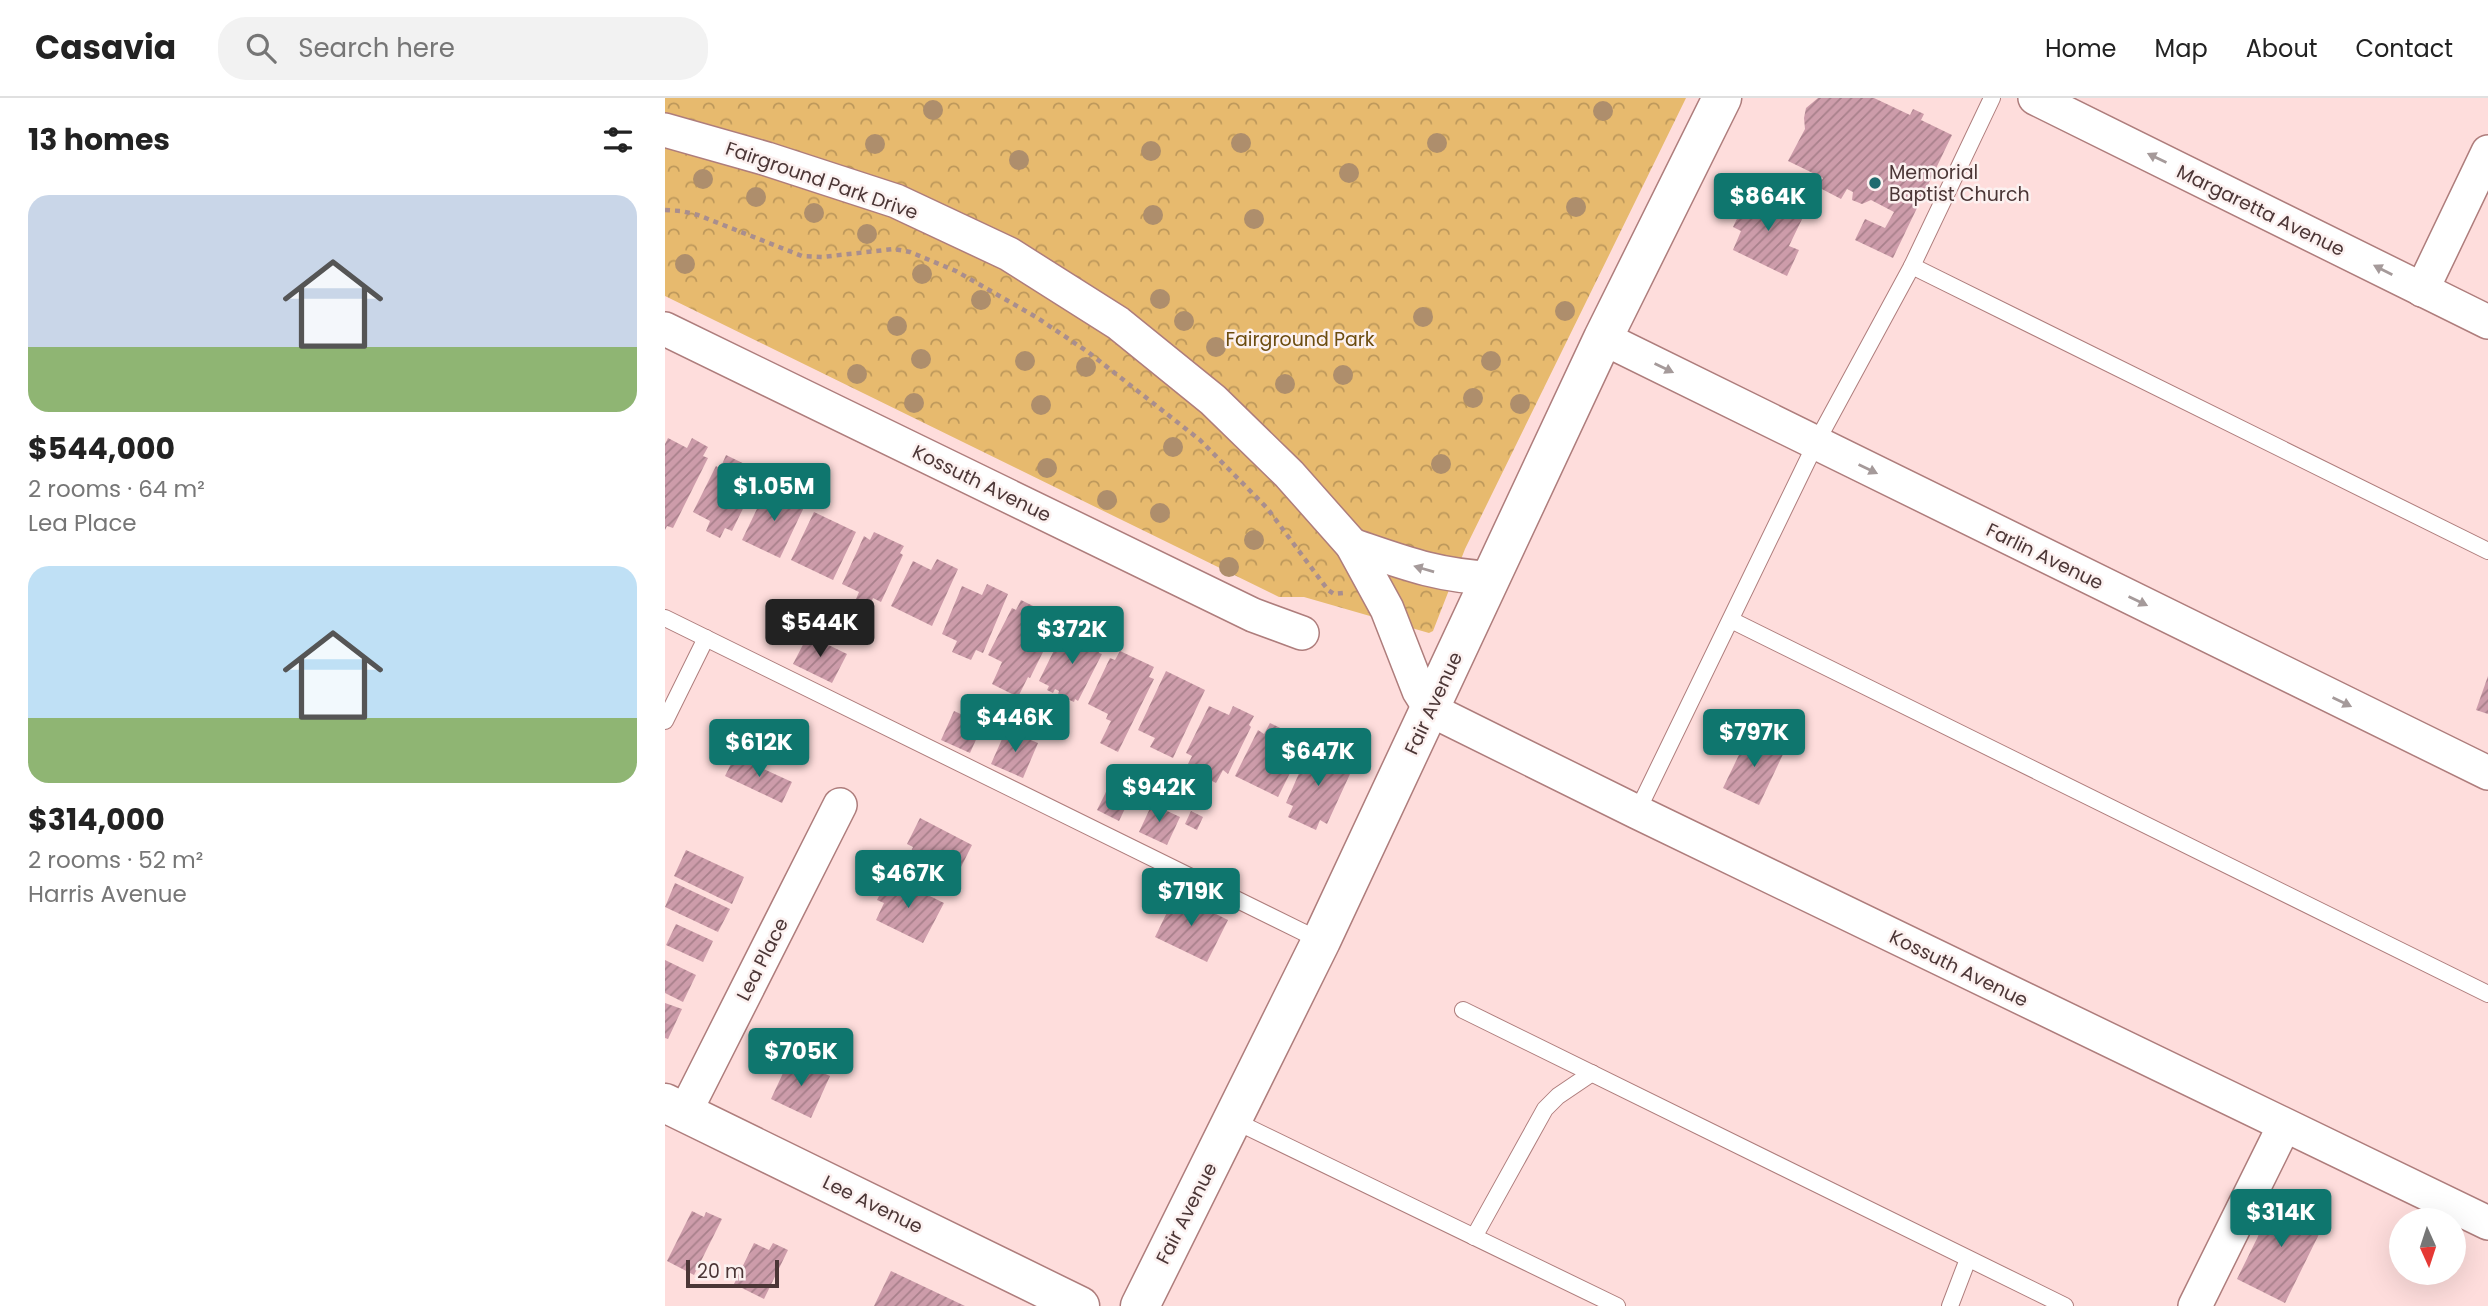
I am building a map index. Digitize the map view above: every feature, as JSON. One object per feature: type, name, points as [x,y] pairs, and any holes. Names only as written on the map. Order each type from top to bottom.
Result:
[{"type":"street","name":"Fair Avenue","points":[[1140,1306],[1321,941],[1603,338],[1722,98]]},
{"type":"street","name":"Margaretta Avenue","points":[[2035,98],[2488,322]]},
{"type":"street","name":"Fairground Park Drive","points":[[665,130],[767,159],[895,201],[1009,254],[1118,323],[1213,400],[1289,474],[1352,545],[1387,609],[1419,691],[1430,710]]},
{"type":"street","points":[[2422,290],[2488,152]]},
{"type":"street","name":"Kossuth Avenue","points":[[665,329],[1253,615],[1302,633]]},
{"type":"street","name":"Farlin Avenue","points":[[1603,338],[2488,773]]},
{"type":"street","points":[[1352,545],[1425,570],[1491,578]]},
{"type":"street","name":"Kossuth Avenue","points":[[1430,710],[2488,1223]]},
{"type":"street","name":"Lea Place","points":[[675,1107],[840,805]]},
{"type":"street","name":"Lee Avenue","points":[[675,1107],[1080,1306]]},
{"type":"street","points":[[2195,1306],[2284,1126]]},
{"type":"lane","points":[[1637,812],[1816,443],[1912,266],[1992,98]]},
{"type":"lane","points":[[1912,266],[2488,551]]},
{"type":"lane","points":[[665,618],[1321,941]]},
{"type":"lane","points":[[1731,620],[2488,993]]},
{"type":"lane","points":[[665,721],[706,638]]},
{"type":"lane","points":[[1463,1010],[2064,1306]]},
{"type":"lane","points":[[1474,1237],[1545,1109],[1558,1096],[1592,1073]]},
{"type":"lane","points":[[1233,1120],[1617,1306]]},
{"type":"lane","points":[[1950,1306],[1968,1259]]},
{"type":"path","points":[[665,210],[698,215],[801,256],[822,257],[894,249],[910,252],[967,278],[1036,317],[1088,352],[1200,440],[1266,508],[1328,590],[1334,594],[1346,592]]},
{"type":"green space","name":"Fairground Park","points":[[665,98],[1686,98],[1465,549],[1433,631],[1429,633],[1304,597],[1279,597],[665,296]]},
{"type":"building","name":"Memorial Baptist Church","points":[[1818,98],[1874,98],[1910,115],[1913,109],[1924,114],[1921,120],[1952,135],[1893,258],[1855,240],[1865,219],[1885,228],[1894,212],[1871,200],[1862,204],[1852,200],[1853,192],[1847,189],[1841,199],[1818,187],[1823,178],[1788,161],[1805,129],[1806,108]]},
{"type":"building","points":[[1751,190],[1804,215],[1789,246],[1799,250],[1787,276],[1733,250],[1741,231],[1733,227]]},
{"type":"building","points":[[668,438],[687,448],[692,438],[708,447],[703,456],[708,458],[673,528],[667,526],[665,530],[665,444]]},
{"type":"building","points":[[726,455],[757,470],[752,480],[756,482],[732,531],[725,528],[720,538],[706,531],[710,521],[693,512],[716,466],[720,469]]},
{"type":"building","points":[[767,488],[805,505],[780,558],[742,540]]},
{"type":"building","points":[[814,512],[856,532],[833,580],[791,560]]},
{"type":"building","points":[[874,532],[904,546],[900,553],[903,555],[881,602],[873,598],[870,605],[856,599],[859,592],[842,584],[864,536],[870,540]]},
{"type":"building","points":[[937,559],[958,569],[932,626],[891,606],[913,561],[931,570]]},
{"type":"building","points":[[987,584],[1008,594],[983,653],[976,650],[971,660],[952,652],[957,641],[942,634],[962,586],[982,595]]},
{"type":"building","points":[[1021,600],[1055,617],[1049,628],[1054,630],[1018,697],[992,684],[1002,662],[988,655],[1012,608],[1016,610]]},
{"type":"building","points":[[1062,634],[1081,643],[1086,634],[1104,643],[1099,653],[1102,654],[1078,701],[1075,699],[1074,702],[1058,695],[1059,691],[1055,689],[1053,693],[1047,690],[1049,686],[1039,681]]},
{"type":"building","points":[[808,635],[847,654],[832,683],[793,664]]},
{"type":"building","points":[[1120,651],[1154,667],[1149,677],[1154,679],[1118,752],[1100,743],[1111,721],[1106,719],[1108,714],[1088,704],[1110,658],[1115,660]]},
{"type":"building","points":[[1166,671],[1205,690],[1173,758],[1150,747],[1155,738],[1138,730]]},
{"type":"building","points":[[2488,676],[2488,714],[2476,710]]},
{"type":"building","points":[[1209,706],[1229,715],[1233,706],[1254,716],[1228,774],[1223,770],[1216,783],[1186,768],[1192,756],[1186,753]]},
{"type":"building","points":[[954,711],[983,724],[970,753],[941,740]]},
{"type":"building","points":[[1270,723],[1301,738],[1296,749],[1301,751],[1278,797],[1235,776],[1258,730],[1264,734]]},
{"type":"building","points":[[1006,730],[1038,743],[1023,778],[991,764]]},
{"type":"building","points":[[1750,732],[1785,750],[1759,805],[1723,788]]},
{"type":"building","points":[[1317,747],[1350,763],[1346,772],[1350,774],[1327,824],[1320,820],[1316,830],[1288,817],[1293,806],[1286,803],[1308,753],[1314,756]]},
{"type":"building","points":[[735,756],[792,782],[782,803],[725,776]]},
{"type":"building","points":[[1110,784],[1132,794],[1119,821],[1097,810]]},
{"type":"building","points":[[1152,804],[1180,817],[1167,845],[1139,832]]},
{"type":"building","points":[[1191,811],[1203,817],[1197,830],[1185,824]]},
{"type":"building","points":[[920,818],[972,845],[952,885],[906,862],[913,847],[907,844]]},
{"type":"building","points":[[686,850],[744,877],[732,904],[674,876]]},
{"type":"building","points":[[889,876],[944,903],[923,943],[876,920],[884,903],[877,900]]},
{"type":"building","points":[[675,883],[730,909],[718,932],[665,907]]},
{"type":"building","points":[[1176,894],[1228,920],[1207,962],[1155,937]]},
{"type":"building","points":[[676,924],[713,941],[703,962],[666,945]]},
{"type":"building","points":[[665,960],[696,975],[683,1002],[665,993]]},
{"type":"building","points":[[665,1003],[682,1009],[668,1039],[665,1038]]},
{"type":"building","points":[[790,1058],[830,1076],[811,1118],[771,1099]]},
{"type":"building","points":[[2277,1198],[2292,1206],[2295,1199],[2312,1207],[2308,1215],[2325,1222],[2285,1303],[2237,1279]]},
{"type":"building","points":[[692,1211],[704,1217],[706,1212],[722,1219],[694,1275],[667,1261]]},
{"type":"building","points":[[754,1243],[769,1250],[773,1243],[788,1250],[764,1299],[734,1284]]},
{"type":"building","points":[[891,1271],[965,1306],[874,1306]]},
{"type":"place","name":"Memorial Baptist Church","points":[[1875,183]]}]
